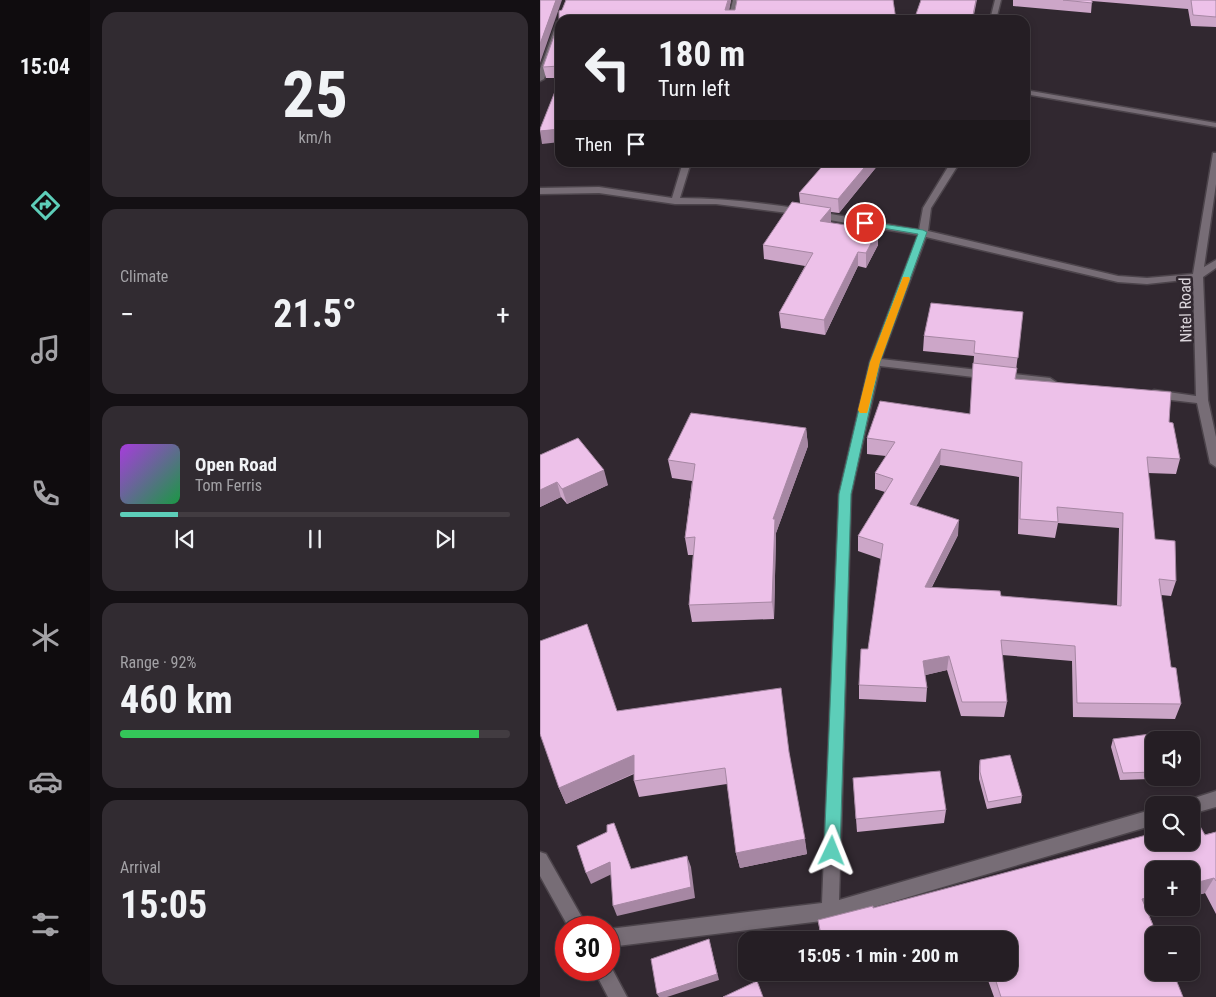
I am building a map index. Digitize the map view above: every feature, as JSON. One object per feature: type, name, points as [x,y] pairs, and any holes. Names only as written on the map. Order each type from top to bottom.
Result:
[{"type":"street","points":[[732,15],[736,0]]},
{"type":"street","points":[[994,15],[998,0]]},
{"type":"street","points":[[540,79],[555,35]]},
{"type":"street","points":[[1030,93],[1216,124]]},
{"type":"street","name":"Nitel Road","points":[[1216,155],[1198,276],[1202,400],[1216,463]]},
{"type":"street","points":[[676,200],[686,167]]},
{"type":"street","points":[[830,911],[845,494],[875,362],[923,232],[927,208],[953,167]]},
{"type":"street","points":[[540,191],[599,190],[676,200],[716,201],[923,232],[1118,279],[1147,281],[1198,276],[1216,263]]},
{"type":"street","points":[[875,362],[1063,384]]},
{"type":"street","points":[[1142,393],[1202,400]]},
{"type":"street","points":[[1200,803],[1216,799]]},
{"type":"street","points":[[620,937],[830,911],[1145,820]]},
{"type":"street","points":[[540,860],[572,916]]},
{"type":"street","points":[[609,981],[618,997]]},
{"type":"building","points":[[540,0],[556,0],[540,44]]},
{"type":"building","points":[[566,0],[728,0],[725,10],[735,10],[737,0],[893,0],[895,15],[559,15],[559,11],[562,10]]},
{"type":"building","points":[[921,0],[976,0],[973,15],[916,15]]},
{"type":"building","points":[[1063,0],[1092,0],[1092,3]]},
{"type":"building","points":[[1191,0],[1216,0],[1216,17],[1193,15]]},
{"type":"building","points":[[555,33],[555,66],[543,67]]},
{"type":"building","points":[[555,92],[555,130],[540,131]]},
{"type":"building","points":[[822,167],[865,167],[838,199],[799,193]]},
{"type":"building","points":[[792,202],[831,208],[820,221],[878,230],[866,253],[858,252],[824,320],[779,313],[813,253],[763,245]]},
{"type":"building","points":[[931,303],[1023,312],[1018,358],[974,353],[975,341],[924,336]]},
{"type":"building","points":[[973,363],[1017,368],[1015,379],[1171,392],[1169,422],[1173,423],[1180,459],[1147,457],[1155,539],[1175,541],[1176,581],[1159,579],[1171,667],[1176,668],[1181,704],[1077,703],[1075,646],[1001,640],[1007,702],[962,702],[949,656],[923,661],[927,688],[859,685],[861,649],[868,649],[883,544],[858,536],[893,479],[875,473],[895,442],[867,438],[880,401],[970,414]],"holes":[[[941,449],[1022,462],[1020,519],[1058,522],[1057,507],[1123,513],[1121,606],[1001,596],[1000,591],[925,587],[959,520],[910,504]]]},
{"type":"building","points":[[691,413],[806,428],[773,519],[775,519],[772,602],[689,605],[695,537],[685,538],[695,464],[668,460]]},
{"type":"building","points":[[578,438],[604,470],[562,489],[557,482],[540,490],[540,455]]},
{"type":"building","points":[[587,624],[617,711],[781,688],[789,752],[805,839],[736,853],[725,768],[634,781],[634,755],[559,788],[540,734],[540,641]]},
{"type":"building","points":[[1145,735],[1145,772],[1123,773],[1113,739]]},
{"type":"building","points":[[1010,755],[1022,796],[988,802],[980,772],[980,760]]},
{"type":"building","points":[[940,771],[946,810],[856,819],[853,778]]},
{"type":"building","points":[[614,823],[631,869],[687,856],[691,887],[613,906],[610,862],[586,873],[577,846],[607,832],[607,825]]},
{"type":"building","points":[[1200,826],[1205,835],[1216,832],[1216,881],[1214,878],[1200,882],[1200,861],[1145,861],[1145,898],[1142,899],[1145,906],[1145,916],[1149,916],[1153,926],[1145,926],[1145,981],[1177,981],[1183,997],[1001,997],[996,981],[1018,981],[1018,931],[820,931],[818,920],[873,906],[873,908],[1145,835],[1145,851],[1200,851]]},
{"type":"building","points":[[709,939],[717,974],[657,994],[651,959]]},
{"type":"building","points":[[757,981],[763,997],[723,997]]},
{"type":"slow traffic","points":[[863,410],[875,362],[906,279]]},
{"type":"route","points":[[832,851],[845,494],[852,454],[875,362],[923,232],[865,223]]}]
